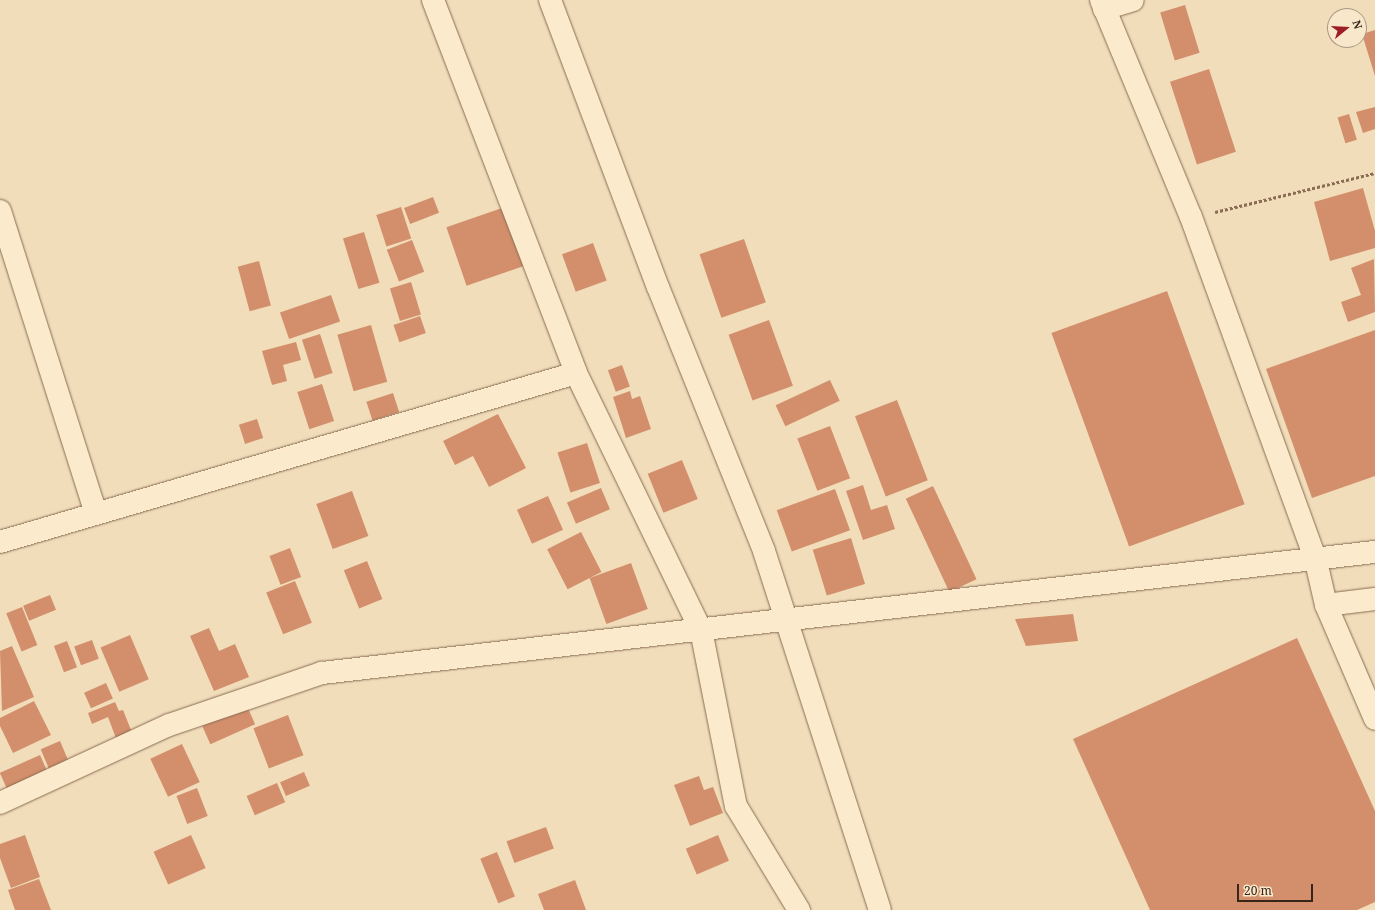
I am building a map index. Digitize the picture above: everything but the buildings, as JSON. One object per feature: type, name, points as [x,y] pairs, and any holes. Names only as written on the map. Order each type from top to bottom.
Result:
[{"type":"street","points":[[433,0],[576,373],[701,630],[736,806],[799,910]]},
{"type":"street","points":[[550,0],[658,287],[764,551],[880,910]]},
{"type":"street","points":[[1133,0],[1103,5],[1191,217],[1316,557],[1326,605],[1375,719]]},
{"type":"street","points":[[0,211],[96,513]]},
{"type":"street","points":[[0,542],[576,373]]},
{"type":"street","points":[[0,803],[169,725],[322,673],[787,620],[1316,557],[1375,552]]},
{"type":"street","points":[[1326,605],[1375,599]]},
{"type":"path","points":[[1191,217],[1375,173]]}]
